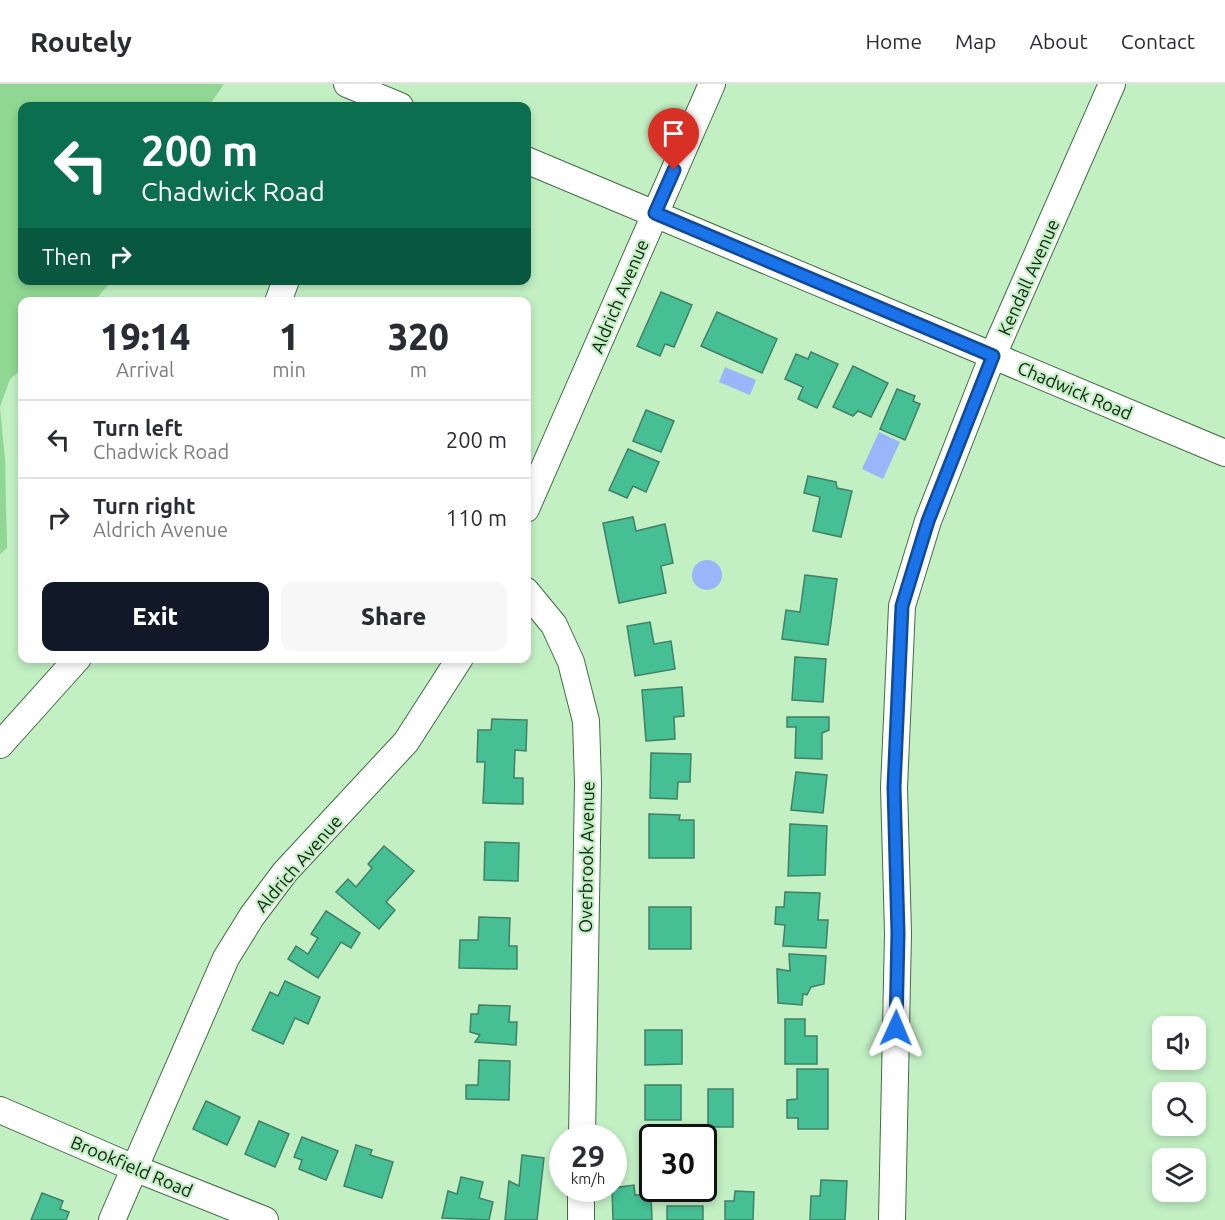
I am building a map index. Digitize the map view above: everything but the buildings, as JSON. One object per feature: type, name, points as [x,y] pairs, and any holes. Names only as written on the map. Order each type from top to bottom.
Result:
[{"type":"street","points":[[345,102],[346,84],[390,102]]},
{"type":"street","name":"Aldrich Avenue","points":[[531,498],[712,84]]},
{"type":"street","name":"Kendall Avenue","points":[[892,1220],[898,933],[894,787],[902,606],[928,521],[993,356],[1112,84]]},
{"type":"street","name":"Chadwick Road","points":[[531,162],[1225,453]]},
{"type":"street","name":"Overbrook Avenue","points":[[531,597],[554,625],[571,662],[586,721],[588,783],[582,1124]]},
{"type":"street","points":[[0,745],[74,663]]},
{"type":"street","name":"Aldrich Avenue","points":[[111,1220],[226,958],[252,916],[285,872],[406,742],[457,663]]},
{"type":"street","name":"Brookfield Road","points":[[0,1110],[134,1168],[265,1220]]},
{"type":"street","points":[[580,1220],[581,1202]]},
{"type":"green space","points":[[0,84],[224,84],[212,102],[18,102],[18,285],[108,285],[98,297],[18,297],[18,372],[10,379],[0,407]]},
{"type":"green space","points":[[0,407],[5,460],[7,548],[0,554]]},
{"type":"water","points":[[725,367],[756,380],[750,395],[719,382]]},
{"type":"water","points":[[879,432],[900,442],[883,479],[862,469]]},
{"type":"water","points":[[707,560],[713,561],[721,569],[721,581],[713,589],[707,590],[701,589],[693,581],[692,575],[693,569],[701,561]]},
{"type":"route","points":[[674,170],[655,213],[993,356],[928,521],[914,560],[902,606],[894,787],[898,933],[896,1028]]}]
